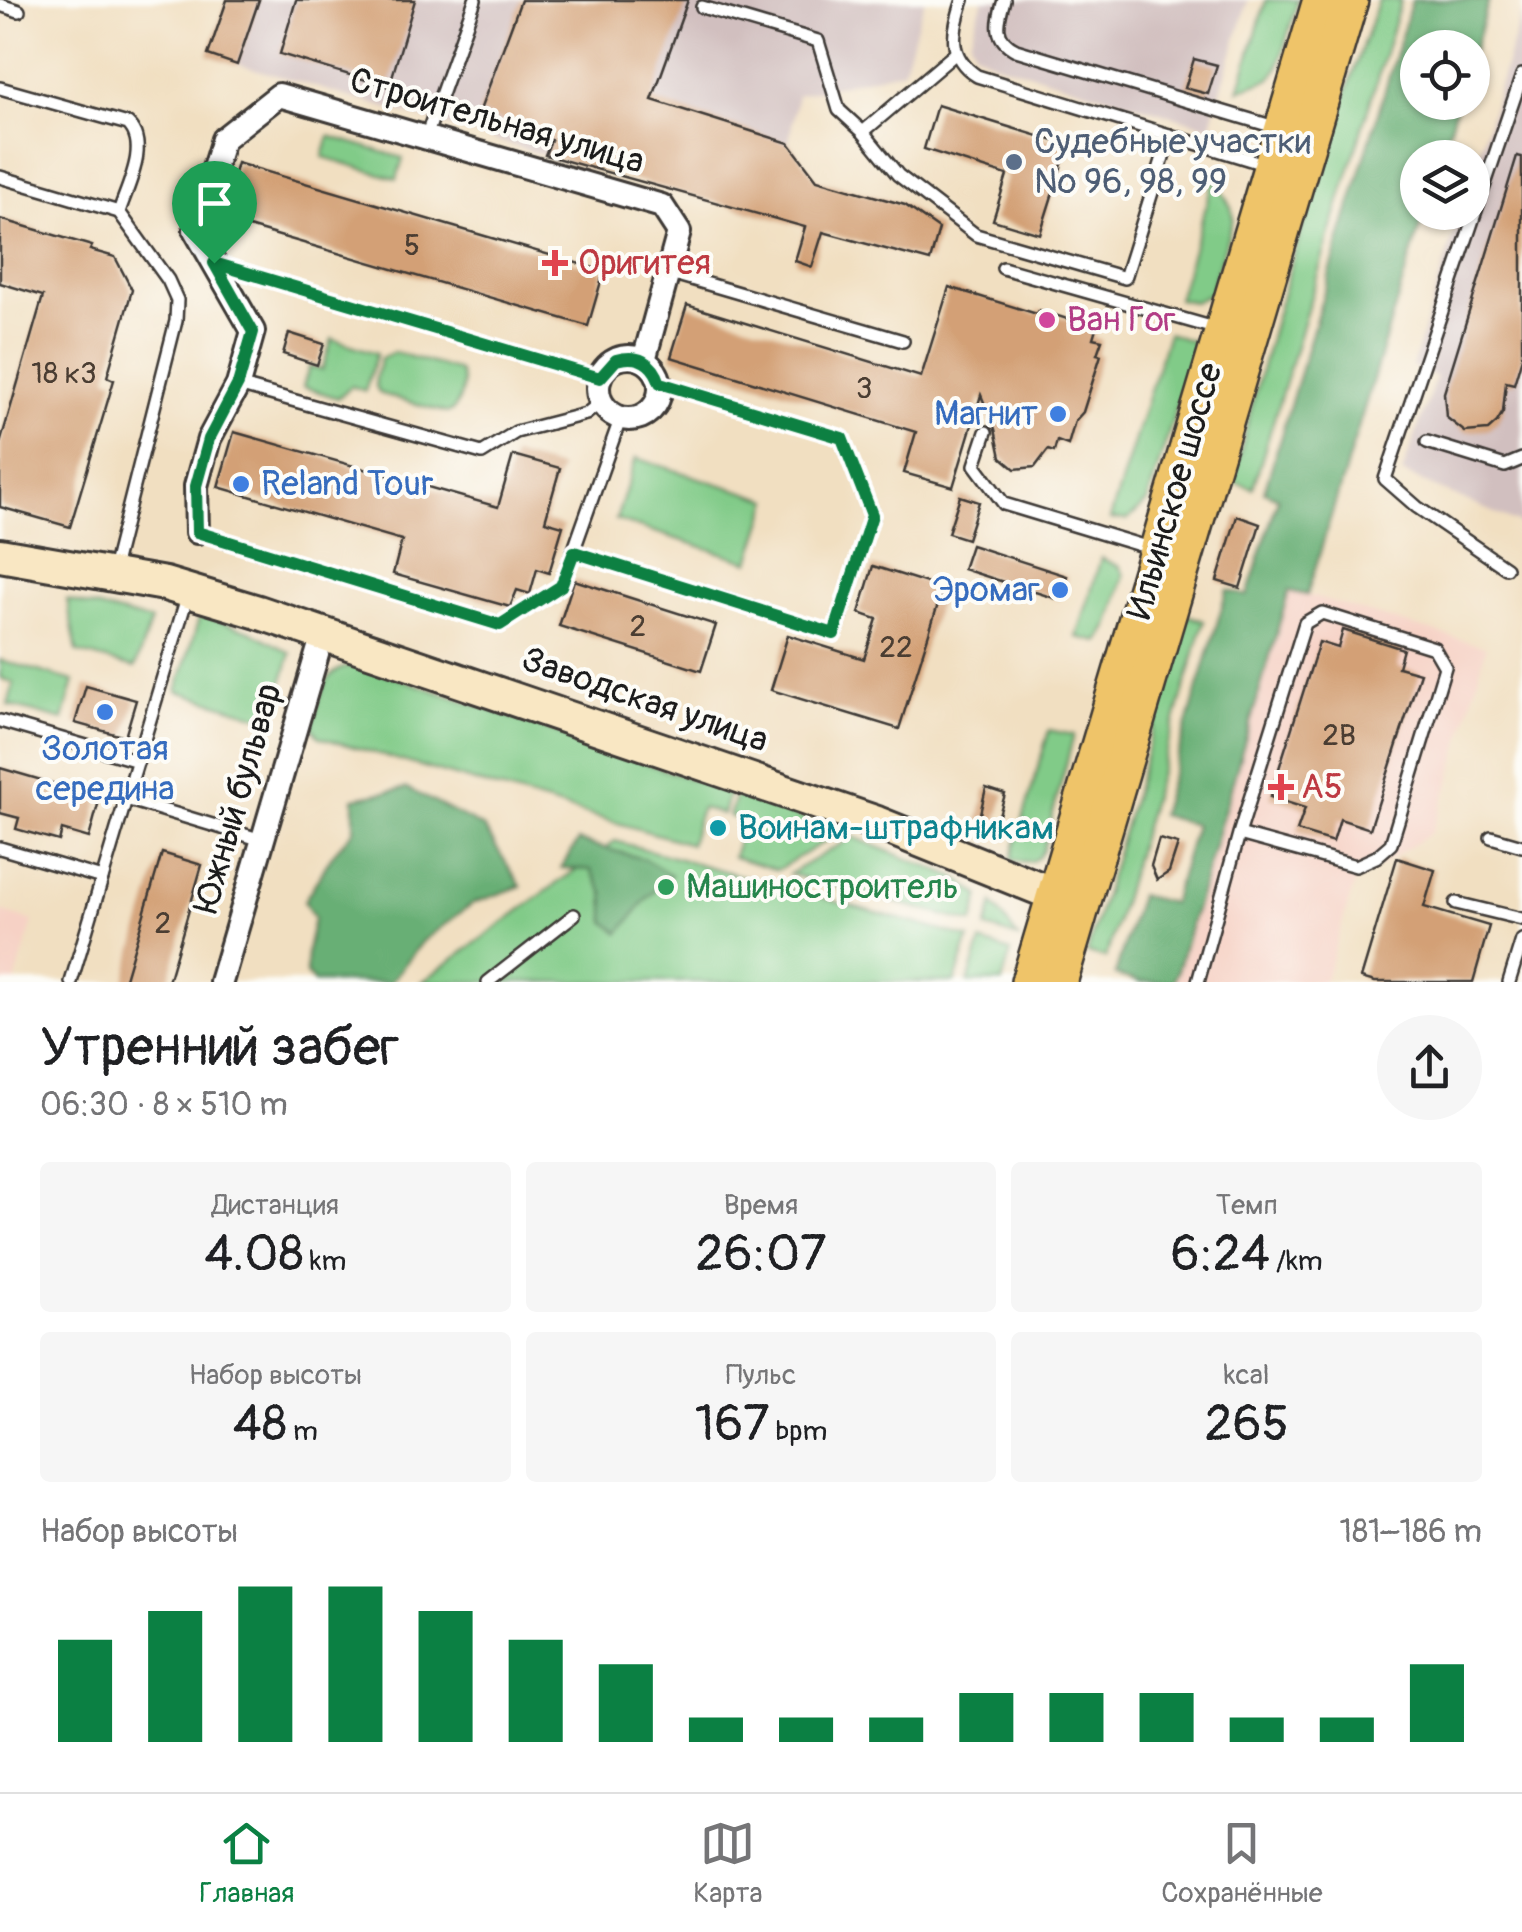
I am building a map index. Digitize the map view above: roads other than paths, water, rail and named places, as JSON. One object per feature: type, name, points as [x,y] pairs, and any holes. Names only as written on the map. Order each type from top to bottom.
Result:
[{"type":"main road","name":"Ильинское шоссе","points":[[1049,979],[1158,550],[1321,0]]},
{"type":"main road","name":"Ильинское шоссе","points":[[1068,900],[1350,0]]},
{"type":"street","name":"Строительная улица","points":[[214,263],[195,230],[224,139],[279,95],[662,206],[679,232],[644,360]]},
{"type":"street","points":[[197,532],[196,486],[209,439],[238,384],[253,332],[214,263]]},
{"type":"street","points":[[616,360],[644,360],[657,374],[660,393],[651,410],[634,418],[621,418],[602,402],[600,378],[616,360]]},
{"type":"street","name":"Заводская улица","points":[[0,555],[190,590],[842,811],[1068,900]]},
{"type":"street","name":"Южный бульвар","points":[[221,982],[322,634]]},
{"type":"lane","points":[[426,138],[475,0]]},
{"type":"lane","points":[[963,0],[953,31],[956,53],[977,76],[1271,166]]},
{"type":"lane","points":[[1004,0],[998,32],[1016,50],[1282,129]]},
{"type":"lane","points":[[0,6],[19,11]]},
{"type":"lane","points":[[702,7],[818,41],[839,110],[863,132],[898,176],[976,235],[1125,278],[1170,135]]},
{"type":"lane","points":[[863,132],[956,53]]},
{"type":"lane","points":[[1506,568],[1418,507],[1385,479],[1522,75]]},
{"type":"lane","points":[[0,88],[128,124],[136,132],[139,144],[119,212]]},
{"type":"lane","points":[[0,177],[119,212],[168,280],[177,300],[176,321],[111,576]]},
{"type":"lane","points":[[214,263],[600,378]]},
{"type":"lane","points":[[1003,268],[1222,330]]},
{"type":"lane","points":[[667,272],[903,341]]},
{"type":"lane","points":[[574,552],[834,634],[872,515],[842,438],[660,383]]},
{"type":"lane","points":[[238,384],[482,452],[516,432],[586,414],[602,402]]},
{"type":"lane","points":[[197,532],[500,625],[561,586],[621,418]]},
{"type":"lane","points":[[986,432],[975,465],[1004,504],[1158,550]]},
{"type":"lane","points":[[1427,442],[1505,466],[1522,459]]},
{"type":"lane","points":[[71,982],[190,590]]},
{"type":"lane","points":[[1198,982],[1239,834],[1304,623],[1322,613],[1434,648],[1445,667],[1392,844],[1356,866],[1239,834]]},
{"type":"lane","points":[[0,721],[138,760]]},
{"type":"lane","points":[[126,799],[262,840]]},
{"type":"lane","points":[[1491,837],[1522,846]]},
{"type":"lane","points":[[0,848],[102,878]]},
{"type":"lane","points":[[1456,903],[1522,919]]},
{"type":"lane","points":[[488,982],[574,916]]},
{"type":"lane","points":[[1509,982],[1522,940]]},
{"type":"place","name":"Судебные участки № 96, 98, 99","points":[[1014,162]]},
{"type":"place","name":"Оригитея","points":[[555,263]]},
{"type":"place","name":"Ван Гог","points":[[1047,320]]},
{"type":"place","name":"Магнит","points":[[1058,414]]},
{"type":"place","name":"Reland Tour","points":[[241,484]]},
{"type":"place","name":"Эромаг","points":[[1060,590]]},
{"type":"place","name":"Золотая середина","points":[[105,712]]},
{"type":"place","name":"А5","points":[[1281,787]]},
{"type":"place","name":"Воинам-штрафникам","points":[[718,828]]},
{"type":"place","name":"Машиностроитель","points":[[666,887]]}]
